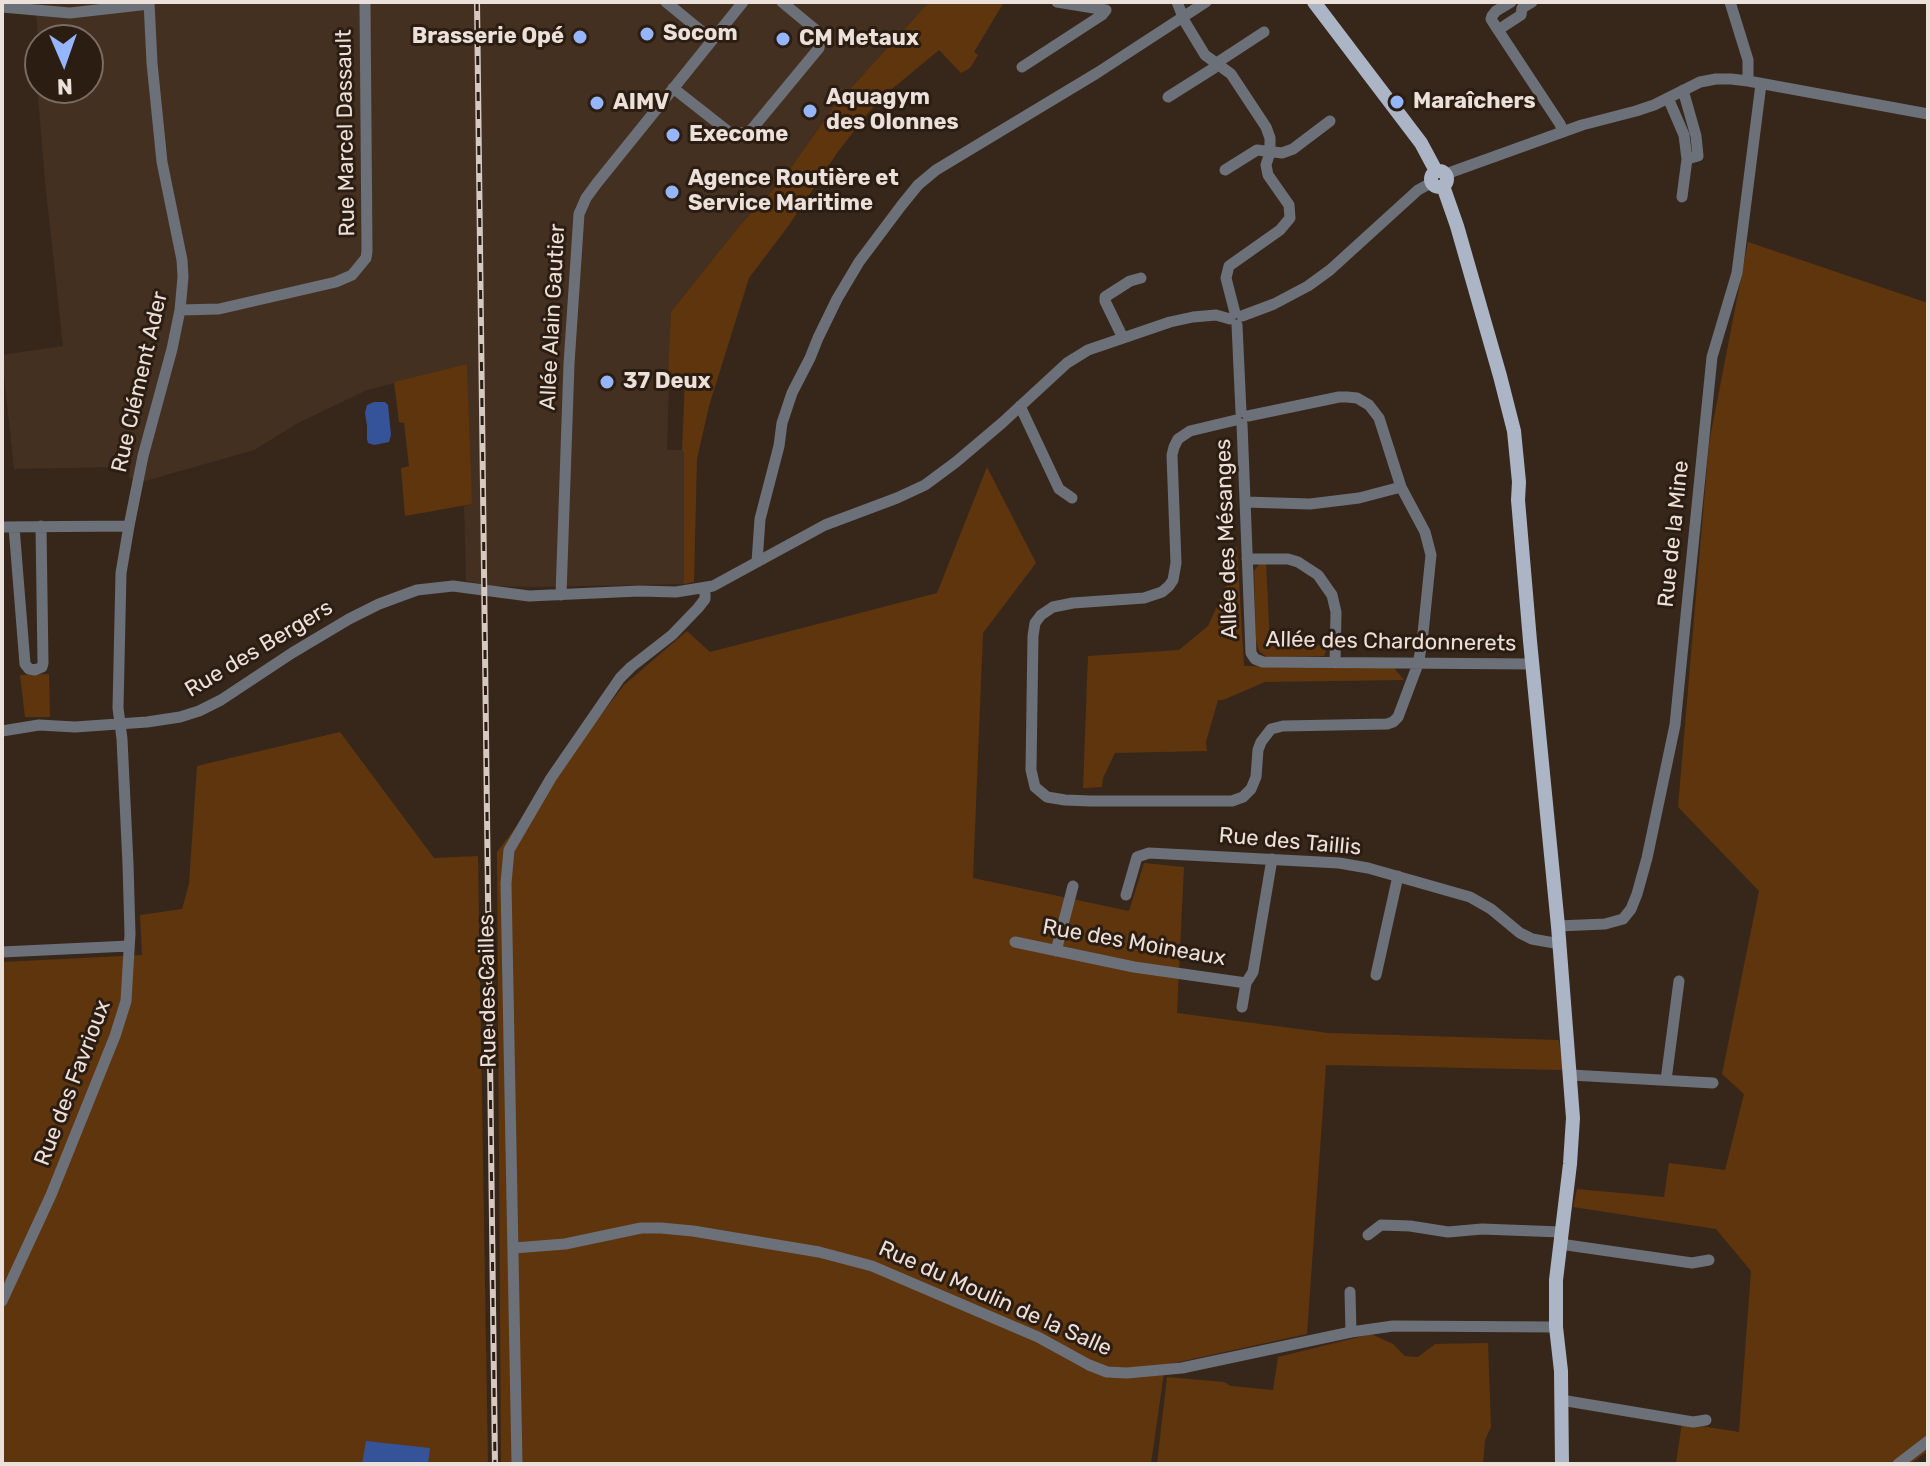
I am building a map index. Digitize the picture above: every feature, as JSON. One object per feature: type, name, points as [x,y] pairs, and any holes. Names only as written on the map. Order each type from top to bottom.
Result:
[{"type":"main road","points":[[1314,2],[1421,143],[1439,178],[1490,337],[1514,431],[1573,1118],[1556,1280],[1562,1464]]},
{"type":"street","name":"Rue Marcel Dassault","points":[[180,310],[219,309],[336,282],[352,275],[366,258],[365,2]]},
{"type":"street","points":[[666,2],[711,39]]},
{"type":"street","name":"Allée Alain Gautier","points":[[561,595],[569,364],[579,214],[597,183],[743,2]]},
{"type":"street","points":[[673,88],[729,132],[746,133],[752,129],[819,48],[821,37],[817,31],[782,2]]},
{"type":"street","points":[[1022,67],[1102,15],[1106,6],[1057,2]]},
{"type":"street","points":[[1177,2],[1205,55],[1231,74],[1266,127],[1270,152]]},
{"type":"street","points":[[757,562],[760,519],[792,393],[837,299],[859,262],[901,206],[918,185],[936,170],[1097,73],[1206,2]]},
{"type":"street","points":[[1730,2],[1748,60],[1749,77]]},
{"type":"street","name":"Rue Clément Ader","points":[[120,724],[121,573],[143,456],[180,310],[183,277],[162,162],[149,3]]},
{"type":"street","points":[[2,7],[70,13],[149,3]]},
{"type":"street","points":[[1521,4],[1521,15],[1498,30],[1563,132]]},
{"type":"street","points":[[1168,97],[1264,32]]},
{"type":"street","points":[[705,588],[825,525],[874,508],[925,485],[1078,355],[1193,317],[1216,315],[1236,318],[1274,304],[1308,286],[1330,270],[1418,190],[1439,178],[1563,132],[1636,111],[1700,82],[1716,79],[1749,77],[1761,84],[1928,114]]},
{"type":"street","name":"Rue de la Mine","points":[[1558,926],[1605,924],[1623,919],[1637,894],[1647,858],[1675,725],[1712,357],[1737,273],[1761,84]]},
{"type":"street","points":[[1683,90],[1696,136],[1698,156],[1687,159]]},
{"type":"street","points":[[1668,98],[1684,135],[1687,159],[1682,197]]},
{"type":"street","points":[[1225,170],[1257,150],[1282,153],[1293,149],[1330,121]]},
{"type":"street","name":"Allée des Mésanges","points":[[1251,653],[1236,318],[1226,278],[1229,266],[1280,230],[1290,218],[1289,205],[1268,175],[1266,165],[1270,152]]},
{"type":"street","points":[[1123,338],[1105,297],[1130,281],[1141,278]]},
{"type":"street","points":[[1339,397],[1364,401],[1379,418],[1401,487],[1430,547],[1422,647],[1398,717],[1393,722],[1375,725],[1283,726],[1271,729],[1258,750],[1256,777],[1251,789],[1243,797],[1232,801],[1091,801],[1047,797],[1038,791],[1031,770],[1035,623],[1053,607],[1144,598],[1169,586],[1176,563],[1174,447],[1178,439],[1190,431],[1242,418],[1339,397]]},
{"type":"street","points":[[1020,406],[1059,489],[1072,498]]},
{"type":"street","points":[[1245,502],[1310,504],[1359,498],[1401,487]]},
{"type":"street","points":[[41,526],[43,663],[35,670],[25,664],[8,527],[41,526],[129,526]]},
{"type":"street","points":[[1247,559],[1288,559],[1318,575],[1332,595],[1336,612],[1335,663]]},
{"type":"street","name":"Rue des Bergers","points":[[2,731],[39,725],[75,727],[147,722],[199,711],[349,619],[417,590],[453,586],[529,596],[676,592],[705,588]]},
{"type":"street","name":"Rue des Cailles","points":[[517,1464],[506,883],[509,850],[568,752],[620,678],[688,619],[705,599],[705,588]]},
{"type":"street","points":[[1422,647],[1441,664]]},
{"type":"street","name":"Allée des Chardonnerets","points":[[1251,653],[1263,662],[1533,664]]},
{"type":"street","points":[[1396,663],[1411,683]]},
{"type":"street","name":"Rue des Favrioux","points":[[2,1301],[51,1195],[126,1001],[128,864],[120,724]]},
{"type":"street","name":"Rue des Taillis","points":[[1126,895],[1137,857],[1149,853],[1339,863],[1470,897],[1491,909],[1520,933],[1541,942],[1560,944]]},
{"type":"street","points":[[1242,1007],[1246,983],[1253,972],[1272,859]]},
{"type":"street","points":[[1376,975],[1398,876]]},
{"type":"street","points":[[1056,951],[1073,886]]},
{"type":"street","name":"Rue des Moineaux","points":[[1015,942],[1134,967],[1246,983]]},
{"type":"street","points":[[2,952],[129,946]]},
{"type":"street","points":[[1666,1080],[1679,981]]},
{"type":"street","points":[[1571,1075],[1713,1083]]},
{"type":"street","points":[[1368,1235],[1381,1225],[1448,1232],[1482,1229],[1561,1238],[1692,1263],[1709,1260]]},
{"type":"street","name":"Rue du Moulin de la Salle","points":[[514,1248],[579,1243],[641,1228],[661,1228],[819,1252],[883,1270],[1038,1337],[1107,1372],[1182,1368],[1393,1326],[1556,1327]]},
{"type":"street","points":[[1350,1292],[1351,1332]]},
{"type":"street","points":[[1561,1400],[1693,1422],[1706,1420]]},
{"type":"street","points":[[1898,1464],[1928,1441]]},
{"type":"shaded area","points":[[18,2],[929,2],[833,108],[783,179],[740,225],[671,312],[667,450],[682,450],[684,453],[684,584],[533,587],[491,586],[466,581],[464,506],[471,504],[467,364],[367,390],[298,423],[254,450],[145,481],[129,478],[131,459],[120,467],[14,469],[2,355],[63,346],[39,104],[104,104],[104,24],[37,24],[35,4]]},
{"type":"shaded area","points":[[929,2],[1004,2],[974,52],[978,55],[970,68],[961,73],[939,50],[868,113],[749,278],[709,406],[697,459],[694,582],[684,584],[682,450],[685,381],[668,373],[671,312],[740,225],[783,179],[833,108]]},
{"type":"shaded area","points":[[1748,242],[1928,303],[1928,1451],[1910,1464],[1676,1463],[1682,1423],[1739,1432],[1751,1271],[1716,1229],[1573,1207],[1577,1189],[1664,1197],[1669,1163],[1725,1170],[1744,1094],[1722,1074],[1759,891],[1678,807],[1709,443]]},
{"type":"shaded area","points":[[467,364],[472,504],[405,516],[401,468],[409,466],[404,423],[399,422],[394,382]]},
{"type":"shaded area","points":[[987,467],[1036,563],[983,633],[973,878],[1129,911],[1144,863],[1184,867],[1177,1013],[1329,1033],[1559,1040],[1563,1070],[1326,1065],[1307,1334],[1165,1365],[1151,1464],[501,1464],[497,852],[624,685],[687,631],[710,652],[937,593]]},
{"type":"shaded area","points":[[1226,547],[1237,547],[1244,666],[1394,668],[1404,680],[1265,682],[1218,700],[1206,742],[1207,751],[1115,753],[1102,787],[1083,788],[1088,656],[1179,650],[1208,626],[1227,584]]},
{"type":"shaded area","points":[[1266,562],[1270,645],[1329,645],[1324,656],[1267,657],[1259,651],[1254,571],[1260,563]]},
{"type":"shaded area","points":[[49,674],[50,717],[25,717],[20,675]]},
{"type":"shaded area","points":[[340,732],[434,858],[478,856],[488,1464],[2,1464],[2,962],[142,955],[140,915],[182,909],[189,884],[197,766]]},
{"type":"shaded area","points":[[1371,1334],[1393,1344],[1405,1356],[1418,1357],[1435,1344],[1488,1343],[1491,1427],[1485,1440],[1483,1464],[1157,1464],[1167,1377],[1273,1390],[1278,1357]]},
{"type":"water","points":[[374,402],[388,405],[391,435],[389,442],[374,445],[368,443],[365,413],[367,405]]},
{"type":"water","points":[[366,1441],[430,1448],[428,1464],[362,1464]]},
{"type":"railway","points":[[477,2],[495,1464]]},
{"type":"place","name":"Socom","points":[[647,34]]},
{"type":"place","name":"Brasserie Opé","points":[[580,37]]},
{"type":"place","name":"CM Metaux","points":[[783,39]]},
{"type":"place","name":"Maraîchers","points":[[1397,102]]},
{"type":"place","name":"AIMV","points":[[597,103]]},
{"type":"place","name":"Aquagym des Olonnes","points":[[810,111]]},
{"type":"place","name":"Execome","points":[[673,135]]},
{"type":"place","name":"Agence Routière et Service Maritime","points":[[672,192]]},
{"type":"place","name":"37 Deux","points":[[607,382]]}]
